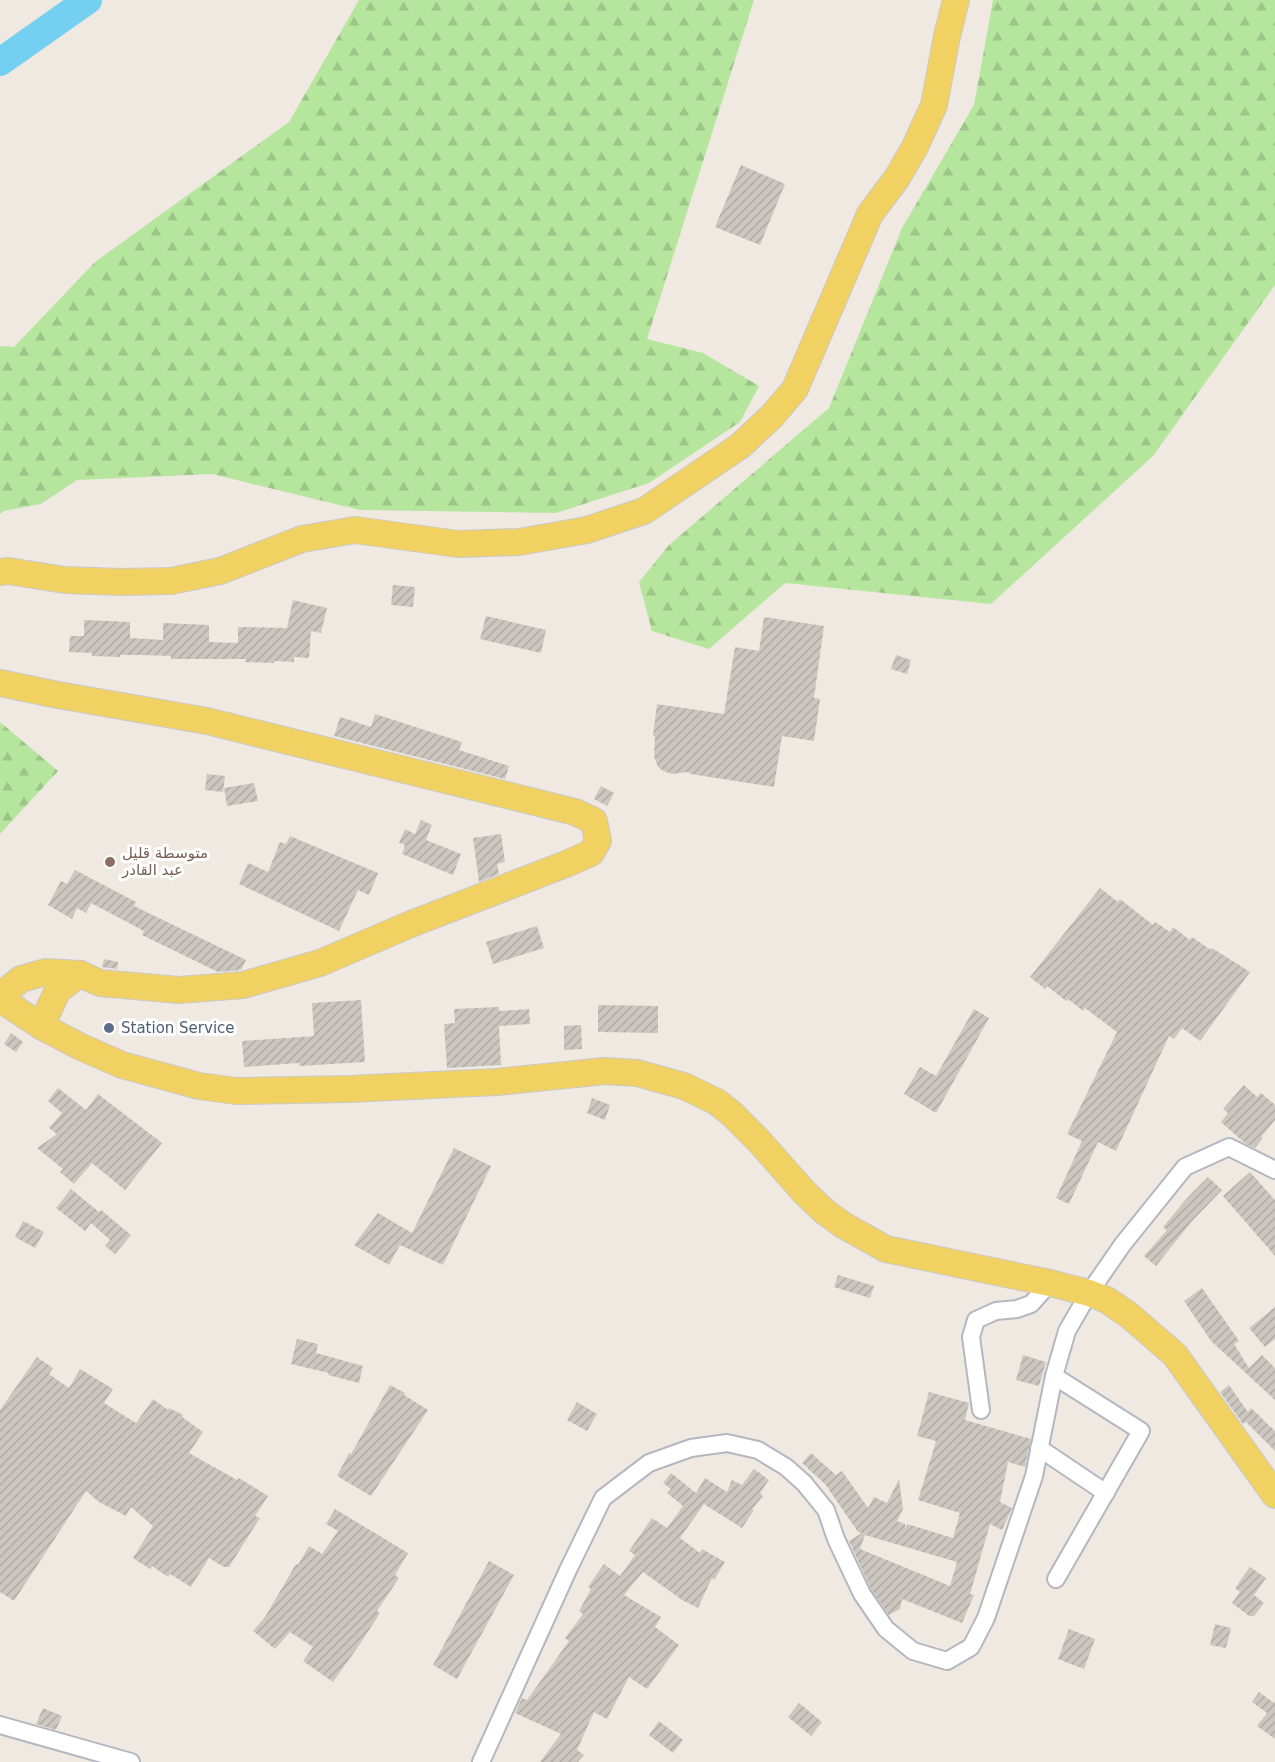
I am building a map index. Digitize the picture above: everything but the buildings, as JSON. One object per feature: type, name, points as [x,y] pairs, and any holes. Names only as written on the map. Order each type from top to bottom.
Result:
[{"type":"main road","points":[[0,572],[8,571],[65,580],[171,581],[220,571],[302,539],[355,530],[458,544],[519,542],[587,530],[644,512],[740,446],[772,416],[795,389],[870,214],[897,178],[915,147],[934,105],[956,0]]},
{"type":"main road","points":[[0,683],[207,721],[575,812],[594,821],[598,841],[591,853],[411,924],[320,963],[243,985],[179,990],[100,982],[80,974],[46,972],[21,979],[0,997],[41,1026],[122,1065],[199,1086],[236,1091],[349,1089],[497,1082],[605,1071],[637,1073],[666,1080],[717,1102],[758,1140],[824,1211],[843,1225],[886,1249],[1050,1283],[1107,1300],[1130,1316],[1175,1355],[1275,1494]]},
{"type":"main road","points":[[41,1026],[58,990],[80,974]]},
{"type":"street","points":[[481,1762],[603,1498],[649,1462],[691,1449],[727,1443],[758,1450],[786,1467],[804,1483],[826,1510],[836,1539],[862,1594],[885,1629],[913,1651],[947,1661],[971,1647],[986,1618],[1034,1476],[1054,1376],[1067,1331],[1089,1293],[1123,1244],[1185,1167],[1229,1147],[1275,1170]]},
{"type":"street","points":[[981,1410],[971,1337],[976,1320],[996,1311],[1017,1310],[1031,1304],[1050,1283]]},
{"type":"street","points":[[1054,1376],[1141,1431],[1056,1579]]},
{"type":"street","points":[[1040,1448],[1106,1492]]},
{"type":"street","points":[[0,1725],[131,1762]]},
{"type":"green space","points":[[359,0],[754,0],[647,339],[703,353],[759,386],[740,422],[649,483],[556,513],[360,510],[212,474],[77,480],[41,504],[4,511],[0,514],[0,346],[14,347],[95,262],[289,122]]},
{"type":"green space","points":[[993,0],[1275,0],[1275,285],[1153,456],[991,604],[785,583],[709,649],[652,631],[639,582],[669,545],[829,408],[902,228],[974,105]]},
{"type":"green space","points":[[0,722],[58,771],[0,834]]},
{"type":"waterway","points":[[0,62],[88,0]]},
{"type":"place","name":"متوسطة قليل عبد القادر","points":[[110,862]]},
{"type":"place","name":"Station Service","points":[[109,1028]]}]
